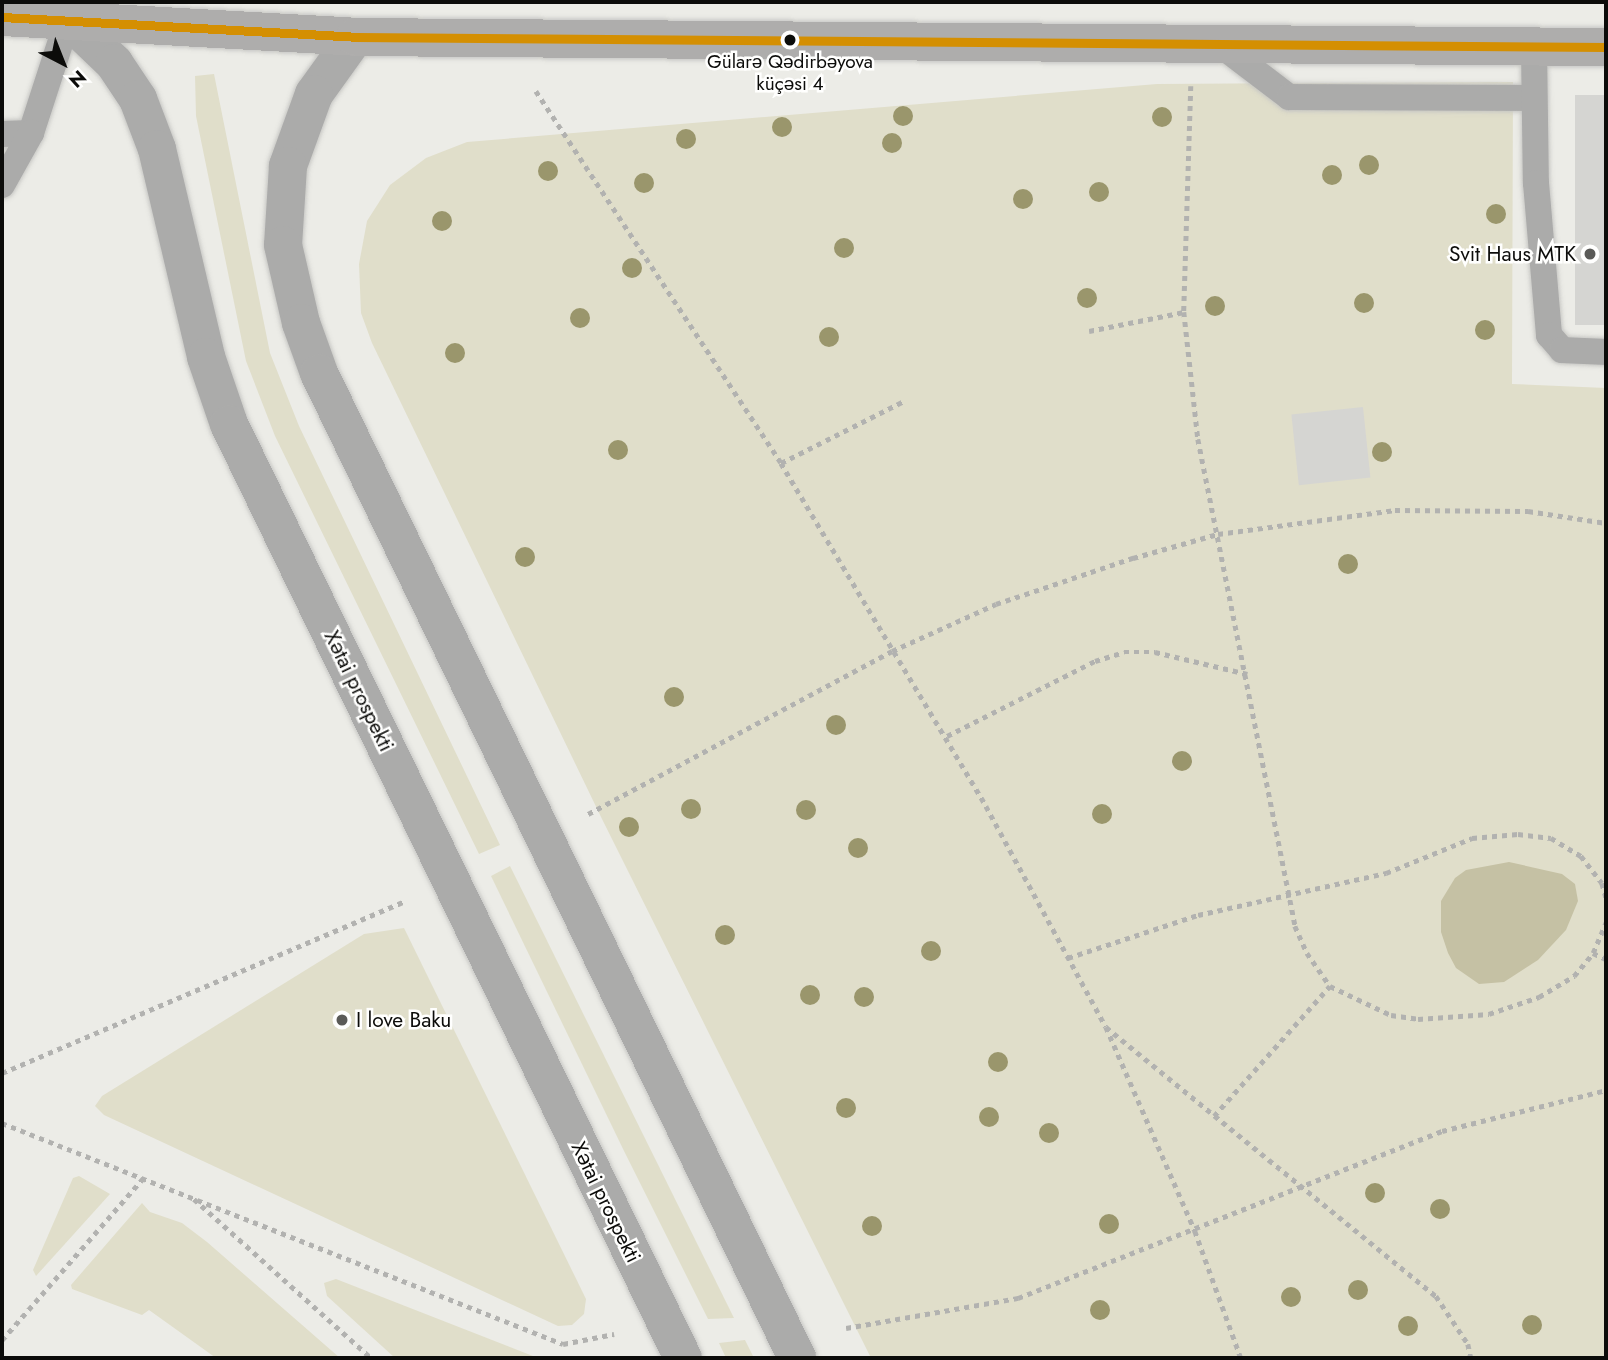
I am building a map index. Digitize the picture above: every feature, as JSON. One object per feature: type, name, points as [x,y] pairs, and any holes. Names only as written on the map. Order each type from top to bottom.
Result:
[{"type":"main road","points":[[68,19],[107,2]]},
{"type":"main road","points":[[2,17],[355,37],[1606,47]]},
{"type":"street","name":"Xətai prospekti","points":[[68,19],[114,63],[138,99],[157,149],[206,357],[229,424],[683,1358]]},
{"type":"street","points":[[355,37],[314,94],[288,166],[283,245],[301,323],[325,386],[797,1358]]},
{"type":"lane","points":[[2,185],[32,133],[68,19]]},
{"type":"lane","points":[[1222,46],[1289,97],[1533,98]]},
{"type":"lane","points":[[1534,48],[1533,98],[1549,335],[1562,350],[1606,352]]},
{"type":"lane","points":[[2,134],[32,133]]},
{"type":"path","points":[[1191,82],[1184,312],[1198,439],[1299,935],[1330,986],[1391,1015],[1418,1019],[1489,1014],[1539,997],[1574,976],[1593,953],[1606,922]]},
{"type":"path","points":[[536,92],[781,463],[892,651],[947,736],[1106,1027],[1195,1231],[1241,1358]]},
{"type":"path","points":[[1089,331],[1184,312]]},
{"type":"path","points":[[781,463],[902,402]]},
{"type":"path","points":[[588,814],[892,651],[1060,581],[1218,534],[1395,510],[1528,511],[1606,523]]},
{"type":"path","points":[[947,736],[1095,661],[1124,652],[1155,652],[1247,674]]},
{"type":"path","points":[[1068,958],[1198,915],[1386,873],[1472,838],[1518,834],[1551,838],[1581,856],[1602,883],[1606,897]]},
{"type":"path","points":[[2,1073],[404,901]]},
{"type":"path","points":[[1593,953],[1606,959]]},
{"type":"path","points":[[1214,1116],[1330,986]]},
{"type":"path","points":[[1106,1027],[1436,1296],[1468,1344],[1471,1358]]},
{"type":"path","points":[[846,1328],[1017,1298],[1195,1231],[1300,1185],[1442,1131],[1606,1090]]},
{"type":"path","points":[[2,1123],[563,1344],[614,1334]]},
{"type":"path","points":[[2,1340],[144,1177]]},
{"type":"path","points":[[191,1196],[371,1358]]},
{"type":"shaded area","points":[[214,74],[270,353],[299,426],[500,845],[479,854],[275,436],[246,361],[196,116],[195,76]]},
{"type":"shaded area","points":[[1513,82],[1512,384],[1606,388],[1606,1358],[871,1358],[602,819],[372,343],[361,313],[359,264],[367,221],[390,185],[426,158],[467,142],[1157,84]]},
{"type":"shaded area","points":[[1509,862],[1562,874],[1575,884],[1578,901],[1566,930],[1538,960],[1504,982],[1479,984],[1456,968],[1448,953],[1441,932],[1441,901],[1455,878],[1466,870]]},
{"type":"shaded area","points":[[510,866],[734,1318],[708,1319],[625,1153],[491,876]]},
{"type":"shaded area","points":[[404,928],[586,1299],[584,1314],[572,1325],[558,1326],[104,1115],[95,1106],[102,1096],[364,934]]},
{"type":"shaded area","points":[[79,1176],[110,1194],[36,1276],[33,1270],[73,1178]]},
{"type":"shaded area","points":[[142,1203],[150,1212],[182,1223],[207,1242],[340,1358],[216,1358],[149,1310],[142,1315],[72,1289],[71,1285]]},
{"type":"shaded area","points":[[336,1279],[538,1358],[395,1358],[327,1296],[324,1283]]},
{"type":"shaded area","points":[[745,1340],[754,1358],[726,1358],[719,1343]]},
{"type":"building","name":"Svit Haus MTK","points":[[1575,95],[1606,95],[1606,325],[1575,325]]},
{"type":"building","points":[[1363,407],[1370,478],[1299,485],[1291,415]]},
{"type":"transit line","points":[[2,17],[355,37],[1606,47]]},
{"type":"place","name":"Gülarə Qədirbəyova küçəsi 4","points":[[790,40]]},
{"type":"place","name":"Svit Haus MTK","points":[[1590,254]]},
{"type":"place","name":"I love Baku","points":[[342,1020]]}]
